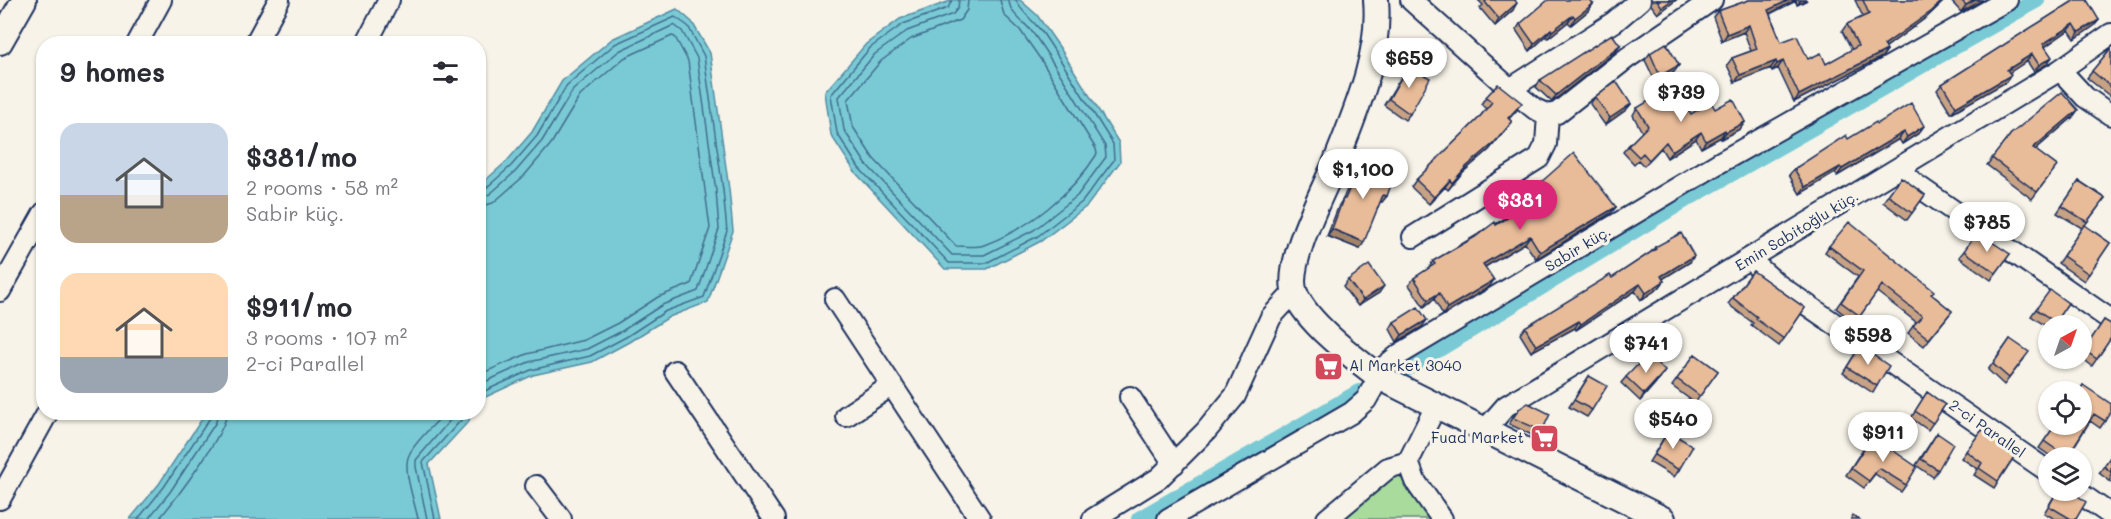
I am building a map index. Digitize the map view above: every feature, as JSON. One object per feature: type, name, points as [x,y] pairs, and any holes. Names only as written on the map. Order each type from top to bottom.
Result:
[{"type":"street","points":[[0,42],[24,0]]},
{"type":"street","points":[[141,36],[161,0]]},
{"type":"street","points":[[259,36],[279,0]]},
{"type":"street","points":[[370,36],[389,0]]},
{"type":"street","points":[[1376,0],[1375,41],[1371,60],[1336,159],[1298,255],[1294,274],[1294,292],[1318,325],[1379,377],[1652,516]]},
{"type":"street","points":[[1411,0],[1510,89],[1535,109],[1548,115],[1557,113],[1627,58],[1712,0]]},
{"type":"street","points":[[1510,89],[1614,22],[1640,0]]},
{"type":"street","name":"Sabir küç.","points":[[1168,519],[1351,413],[1366,400],[1390,360],[1717,164],[2007,0]]},
{"type":"street","name":"Emin Sabitoğlu küç.","points":[[1485,430],[1506,406],[2060,70],[2111,34]]},
{"type":"street","points":[[2060,70],[2085,96],[2111,115]]},
{"type":"street","points":[[1413,237],[1539,158],[1546,144],[1548,115]]},
{"type":"street","points":[[1898,169],[1915,184],[2111,320]]},
{"type":"street","points":[[0,291],[36,227]]},
{"type":"street","name":"2-ci Parallel","points":[[1750,260],[1777,284],[2038,464]]},
{"type":"street","points":[[1093,519],[1117,513],[1159,478],[1206,431],[1235,396],[1271,316],[1294,292]]},
{"type":"street","points":[[835,299],[980,519]]},
{"type":"street","points":[[675,371],[774,519]]},
{"type":"street","points":[[846,416],[892,385]]},
{"type":"street","points":[[1130,397],[1174,464]]},
{"type":"street","points":[[1436,406],[1408,462],[1414,481],[1442,519]]},
{"type":"street","points":[[0,499],[44,420]]},
{"type":"street","points":[[1327,519],[1388,468],[1408,462]]},
{"type":"street","points":[[536,486],[561,519]]},
{"type":"street","points":[[2091,501],[2111,515]]},
{"type":"green space","points":[[1397,472],[1432,519],[1339,519]]},
{"type":"water","points":[[953,0],[1020,0],[1037,15],[1060,48],[1119,143],[1120,162],[1087,206],[1041,241],[987,269],[945,269],[855,172],[831,135],[825,92],[866,44],[900,19]]},
{"type":"water","points":[[677,9],[692,22],[710,53],[733,231],[708,302],[669,317],[592,362],[533,375],[486,397],[486,180],[507,161],[532,132],[562,81],[612,39]]},
{"type":"water","points":[[201,420],[469,420],[429,464],[441,519],[130,519],[159,484]]},
{"type":"building","points":[[1487,0],[1515,0],[1517,3],[1499,19],[1485,2]]},
{"type":"building","points":[[1548,0],[1589,0],[1593,4],[1575,18],[1573,15],[1552,31],[1551,29],[1534,44],[1520,24]]},
{"type":"building","points":[[1657,0],[1672,0],[1662,7]]},
{"type":"building","points":[[1749,0],[1789,0],[1768,10],[1781,42],[1797,36],[1808,59],[1821,53],[1826,64],[1858,46],[1847,24],[1869,14],[1863,0],[1943,0],[1932,11],[1884,45],[1887,50],[1799,95],[1783,61],[1777,64],[1776,61],[1740,75],[1732,58],[1757,49],[1749,25],[1727,34],[1718,11]]},
{"type":"building","points":[[1961,0],[1975,0],[1966,5]]},
{"type":"building","points":[[2075,0],[2087,0],[2099,20],[2079,32],[2074,24],[2043,44],[2052,57],[2039,65],[2032,54],[2007,70],[2011,75],[1956,107],[1942,84]]},
{"type":"building","points":[[1612,34],[1620,45],[1556,95],[1540,80]]},
{"type":"building","points":[[1666,43],[1679,65],[1660,76],[1650,53]]},
{"type":"building","points":[[2111,48],[2111,87],[2092,71]]},
{"type":"building","points":[[1408,66],[1430,78],[1410,114],[1389,99]]},
{"type":"building","points":[[1616,81],[1631,104],[1610,118],[1595,97]]},
{"type":"building","points":[[1498,84],[1522,103],[1508,118],[1512,122],[1494,143],[1466,167],[1452,183],[1450,180],[1434,197],[1416,180],[1478,119],[1492,102],[1486,97]]},
{"type":"building","points":[[1674,86],[1691,114],[1711,102],[1715,109],[1733,99],[1745,122],[1706,141],[1701,132],[1672,151],[1666,142],[1649,160],[1643,153],[1639,157],[1628,146],[1648,126],[1637,108]]},
{"type":"building","points":[[2062,92],[2078,110],[2033,148],[2057,166],[2037,192],[1992,158],[2011,134]]},
{"type":"building","points":[[1911,103],[1924,126],[1907,137],[1904,132],[1842,169],[1840,167],[1805,187],[1794,169],[1846,135],[1848,139]]},
{"type":"building","points":[[1574,153],[1616,207],[1540,252],[1530,236],[1483,264],[1494,280],[1447,308],[1439,293],[1428,300],[1414,278],[1435,264],[1433,261],[1475,237],[1495,222],[1496,225],[1526,206],[1521,200]]},
{"type":"building","points":[[1362,160],[1396,171],[1387,196],[1383,195],[1364,242],[1332,229],[1343,199]]},
{"type":"building","points":[[1901,177],[1925,195],[1912,213],[1888,195]]},
{"type":"building","points":[[2079,181],[2105,198],[2087,222],[2062,206]]},
{"type":"building","points":[[1849,222],[1934,291],[1931,294],[1952,311],[1929,339],[1913,326],[1922,316],[1882,285],[1860,316],[1841,302],[1863,271],[1829,246]]},
{"type":"building","points":[[2084,225],[2110,243],[2089,274],[2063,256]]},
{"type":"building","points":[[1977,232],[2010,254],[1996,273],[1964,251]]},
{"type":"building","points":[[1681,233],[1694,256],[1661,276],[1664,281],[1646,293],[1640,284],[1581,324],[1579,321],[1536,346],[1525,327],[1610,275],[1612,278],[1656,249],[1655,247]]},
{"type":"building","points":[[1369,265],[1384,286],[1363,300],[1348,280]]},
{"type":"building","points":[[1753,271],[1805,308],[1784,339],[1756,319],[1757,317],[1733,298]]},
{"type":"building","points":[[2050,290],[2068,303],[2060,315],[2045,315],[2036,309]]},
{"type":"building","points":[[1418,307],[1427,320],[1402,335],[1394,322]]},
{"type":"building","points":[[2104,320],[2111,324],[2111,338],[2097,359],[2092,356],[2092,338]]},
{"type":"building","points":[[2010,339],[2029,352],[2009,378],[1993,364]]},
{"type":"building","points":[[1860,346],[1889,366],[1877,386],[1847,367]]},
{"type":"building","points":[[1648,354],[1665,371],[1644,394],[1626,377]]},
{"type":"building","points":[[1695,354],[1718,371],[1700,396],[1677,379]]},
{"type":"building","points":[[1589,376],[1607,386],[1592,410],[1574,400]]},
{"type":"building","points":[[2092,391],[2111,404],[2111,411],[2105,421],[2094,414],[2092,417]]},
{"type":"building","points":[[1927,392],[1945,405],[1933,423],[1915,411]]},
{"type":"building","points":[[1528,403],[1550,414],[1542,431],[1513,418],[1519,409]]},
{"type":"building","points":[[1982,430],[2016,454],[1998,481],[1979,468],[1982,463],[1966,451]]},
{"type":"building","points":[[1668,431],[1693,446],[1679,470],[1654,455]]},
{"type":"building","points":[[1937,433],[1953,444],[1938,470],[1921,459]]},
{"type":"building","points":[[2048,435],[2081,435],[2073,447],[2053,447],[2044,441]]},
{"type":"building","points":[[1871,438],[1917,467],[1906,485],[1879,468],[1869,481],[1851,468]]},
{"type":"building","points":[[2111,456],[2111,472],[2104,466]]},
{"type":"building","points":[[2052,501],[2086,502],[2076,519],[2071,519],[2049,506]]},
{"type":"waterway","points":[[1408,368],[1687,199],[2037,0]]},
{"type":"waterway","points":[[1139,519],[1359,392]]},
{"type":"place","name":"Al Market 3040","points":[[1328,366]]},
{"type":"place","name":"Fuad Market","points":[[1545,438]]}]
